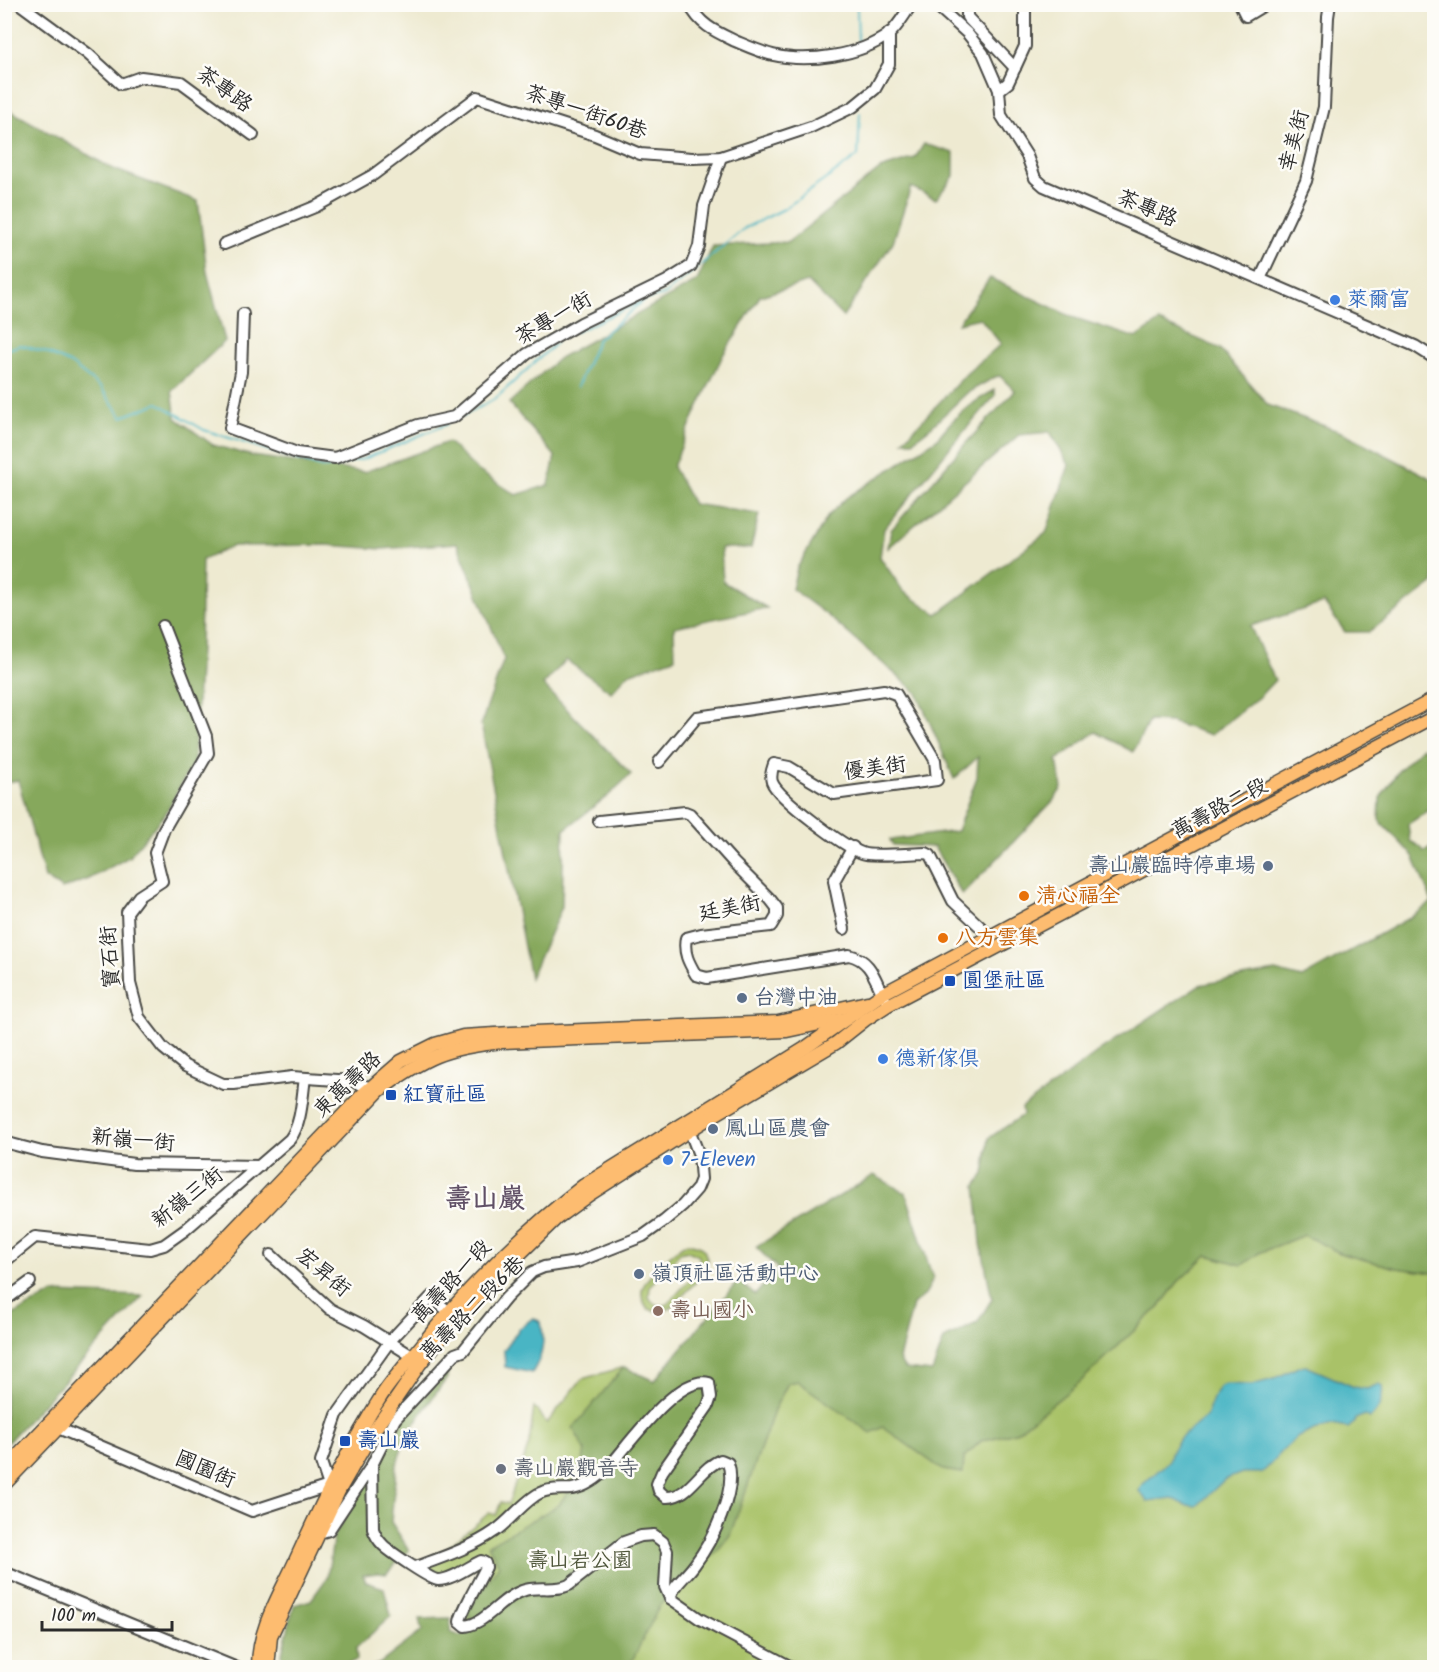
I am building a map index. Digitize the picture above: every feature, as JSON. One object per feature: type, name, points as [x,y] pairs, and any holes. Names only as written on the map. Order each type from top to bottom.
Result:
[{"type":"main road","name":"萬壽路二段","points":[[865,1020],[882,1000],[990,936],[1434,699]]},
{"type":"main road","name":"萬壽路二段","points":[[882,1000],[1434,717]]},
{"type":"main road","name":"萬壽路一段","points":[[334,1489],[393,1400],[455,1320],[486,1287],[564,1213],[688,1126],[850,1018],[882,1000]]},
{"type":"main road","name":"東萬壽路","points":[[4,1485],[401,1061],[435,1044],[463,1036],[778,1022],[882,1000]]},
{"type":"main road","name":"東萬壽路","points":[[4,1470],[375,1089],[428,1059],[467,1046],[502,1042],[794,1029],[850,1018],[865,1020]]},
{"type":"main road","name":"萬壽路一段","points":[[268,1668],[271,1635],[334,1489],[383,1393],[448,1311],[514,1244],[584,1185],[836,1043],[865,1020]]},
{"type":"main road","points":[[794,1029],[805,1043],[805,1048]]},
{"type":"main road","name":"萬壽路一段","points":[[258,1668],[263,1631],[315,1531]]},
{"type":"street","name":"茶專路","points":[[20,4],[88,54],[121,84],[141,77],[181,82],[253,135]]},
{"type":"street","points":[[689,4],[696,18],[712,30],[747,46],[774,55],[809,58],[853,52],[889,33],[912,4]]},
{"type":"street","name":"茶專路","points":[[935,4],[967,33],[983,53],[999,90],[1001,115],[1027,156],[1035,178],[1044,186],[1261,277],[1416,346],[1434,358]]},
{"type":"street","points":[[967,4],[967,17],[1015,68]]},
{"type":"street","points":[[999,90],[1008,83],[1025,46],[1025,4]]},
{"type":"street","points":[[1240,4],[1246,16],[1266,4]]},
{"type":"street","name":"幸美街","points":[[1261,277],[1306,181],[1324,107],[1330,4]]},
{"type":"street","points":[[721,157],[811,127],[853,107],[875,89],[889,64],[889,33]]},
{"type":"street","name":"茶專一街60巷","points":[[224,244],[317,206],[374,175],[477,97],[595,135],[640,154],[692,158],[721,157]]},
{"type":"street","name":"茶專一街","points":[[243,314],[241,372],[230,428],[297,453],[335,458],[418,425],[454,417],[527,354],[691,266],[699,246],[704,206],[721,157]]},
{"type":"street","name":"寶石街","points":[[163,626],[206,735],[208,753],[164,829],[156,853],[162,881],[139,896],[127,912],[130,983],[139,1017],[163,1048],[185,1066],[213,1080],[234,1084],[284,1077],[305,1078],[352,1081],[375,1089]]},
{"type":"street","name":"優美街","points":[[659,762],[697,717],[884,690],[896,694],[935,760],[937,780],[834,794],[789,767],[774,764],[771,772],[772,781],[777,791],[793,806],[862,854],[926,853],[930,855],[954,901],[990,936]]},
{"type":"street","name":"廷美街","points":[[599,821],[685,812],[690,814],[777,908],[777,916],[771,926],[701,934],[686,938],[684,946],[687,961],[696,975],[706,978],[849,955],[865,961],[871,969],[882,1000]]},
{"type":"street","points":[[844,929],[834,881],[853,848]]},
{"type":"street","name":"新嶺三街","points":[[4,1262],[34,1237],[150,1249],[164,1245],[260,1166],[296,1132],[305,1078]]},
{"type":"street","name":"萬壽路二段6巷","points":[[315,1531],[329,1530],[372,1465],[395,1419],[408,1403],[455,1354],[464,1351],[506,1298],[532,1272],[544,1267],[577,1262],[643,1236],[683,1205],[697,1189],[701,1179],[699,1155],[688,1126]]},
{"type":"street","name":"新嶺一街","points":[[4,1143],[42,1152],[134,1164],[260,1166]]},
{"type":"street","name":"宏昇街","points":[[271,1255],[330,1309],[390,1341],[412,1356]]},
{"type":"street","points":[[4,1301],[30,1282]]},
{"type":"street","points":[[334,1489],[321,1462],[338,1415],[390,1341],[431,1296],[448,1311]]},
{"type":"street","points":[[416,1567],[482,1540],[509,1521],[542,1492],[572,1489],[596,1479],[621,1454],[639,1429],[666,1402],[693,1385],[706,1382],[711,1392],[708,1406],[662,1473],[657,1484],[659,1491],[666,1497],[678,1495],[691,1486],[711,1464],[721,1460],[728,1463],[730,1482],[712,1539],[693,1568],[672,1591],[670,1598]]},
{"type":"street","name":"國園街","points":[[58,1428],[252,1511],[334,1489]]},
{"type":"street","points":[[372,1465],[373,1529],[376,1537],[384,1546],[426,1576],[437,1580],[453,1576],[481,1561],[485,1563],[486,1567],[476,1589],[460,1617],[462,1625],[468,1626],[481,1620],[507,1599],[523,1590],[560,1589],[569,1585],[624,1542],[641,1536],[654,1535],[663,1542],[667,1551],[664,1587],[670,1598],[700,1619],[793,1668]]},
{"type":"street","points":[[4,1572],[237,1668]]},
{"type":"green space","points":[[4,107],[111,168],[198,201],[207,272],[225,341],[172,391],[176,418],[213,445],[253,456],[364,472],[448,442],[477,470],[516,495],[549,485],[555,456],[509,403],[559,358],[697,281],[713,246],[788,242],[880,169],[915,158],[924,144],[954,153],[954,176],[936,199],[911,187],[893,242],[843,317],[808,282],[760,296],[723,355],[691,423],[673,467],[693,504],[759,514],[751,548],[721,548],[723,582],[767,608],[674,627],[675,658],[628,674],[611,692],[566,660],[543,685],[631,774],[609,795],[564,830],[562,907],[530,978],[481,724],[504,659],[457,543],[382,549],[326,545],[233,546],[202,560],[194,761],[165,814],[129,857],[89,879],[62,889],[45,878],[18,780],[5,783]]},
{"type":"green space","points":[[990,278],[1072,317],[1136,338],[1159,322],[1219,348],[1268,405],[1346,434],[1434,480],[1434,583],[1369,632],[1345,632],[1324,603],[1250,626],[1275,680],[1260,696],[1211,735],[1171,722],[1149,721],[1133,752],[1096,732],[1057,760],[1062,788],[1053,801],[962,895],[934,847],[893,845],[890,840],[957,831],[977,777],[978,757],[954,779],[917,693],[827,615],[792,589],[797,568],[828,516],[846,498],[937,439],[963,411],[995,390],[995,396],[884,529],[880,557],[903,591],[937,614],[1046,533],[1069,465],[1050,432],[1019,435],[888,548],[891,530],[965,444],[1015,391],[1000,376],[995,377],[967,393],[913,441],[903,441],[967,373],[1001,344],[980,318],[958,323]]},
{"type":"green space","name":"壽山岩公園","points":[[1422,747],[1434,759],[1434,807],[1408,824],[1410,841],[1421,847],[1424,852],[1434,846],[1434,1273],[1397,1268],[1342,1254],[1304,1235],[1259,1253],[1242,1265],[1207,1255],[1178,1282],[1160,1306],[1080,1382],[1018,1431],[981,1441],[964,1457],[963,1473],[943,1470],[883,1427],[871,1433],[797,1381],[788,1383],[775,1408],[730,1535],[717,1551],[660,1605],[629,1667],[367,1668],[379,1664],[422,1631],[419,1619],[451,1618],[450,1632],[460,1636],[474,1631],[468,1611],[499,1565],[488,1545],[559,1505],[581,1471],[585,1450],[573,1428],[624,1367],[654,1381],[738,1281],[755,1295],[778,1269],[756,1247],[874,1175],[906,1193],[933,1279],[925,1295],[913,1305],[899,1359],[905,1369],[932,1372],[944,1339],[977,1323],[992,1299],[981,1244],[976,1186],[984,1174],[989,1138],[1023,1115],[1022,1108],[1101,1050],[1199,985],[1275,971],[1302,978],[1416,914],[1432,902],[1413,856],[1379,820],[1380,798],[1399,770]]},
{"type":"green space","name":"壽山岩公園","points":[[1304,1235],[1342,1254],[1397,1268],[1434,1273],[1434,1667],[501,1667],[473,1642],[465,1626],[462,1625],[486,1565],[444,1579],[420,1571],[489,1513],[496,1515],[501,1502],[508,1504],[529,1444],[534,1407],[547,1423],[582,1379],[624,1367],[654,1381],[672,1593],[717,1551],[730,1535],[775,1408],[788,1383],[797,1381],[870,1432],[883,1427],[943,1470],[962,1473],[964,1457],[981,1441],[1018,1431],[1080,1382],[1160,1306],[1178,1282],[1207,1255],[1242,1265],[1259,1253]]},
{"type":"green space","points":[[688,1243],[704,1250],[708,1261],[705,1272],[671,1308],[660,1312],[648,1309],[642,1296],[644,1286],[661,1264]],"holes":[[[688,1251],[699,1256],[700,1268],[668,1304],[655,1304],[649,1297],[650,1286],[680,1253]]]},
{"type":"green space","points":[[54,1293],[143,1296],[5,1445],[5,1319]]},
{"type":"green space","points":[[448,1370],[447,1378],[405,1436],[396,1468],[391,1522],[409,1550],[386,1574],[363,1575],[366,1582],[384,1588],[391,1616],[356,1648],[357,1660],[330,1666],[283,1667],[282,1653],[294,1605],[311,1600],[327,1578],[334,1535],[401,1422]]},
{"type":"water","points":[[533,1318],[541,1322],[543,1336],[541,1355],[536,1367],[532,1373],[505,1367],[504,1350],[519,1329]]},
{"type":"water","points":[[1306,1366],[1354,1387],[1367,1389],[1379,1384],[1382,1386],[1382,1395],[1376,1412],[1370,1418],[1365,1415],[1355,1419],[1348,1428],[1332,1425],[1298,1437],[1261,1473],[1242,1473],[1224,1480],[1197,1506],[1185,1505],[1173,1498],[1147,1501],[1139,1491],[1141,1486],[1169,1461],[1180,1438],[1206,1417],[1220,1386],[1225,1384],[1252,1385]]},
{"type":"waterway","points":[[854,4],[857,9],[858,40]]},
{"type":"waterway","points":[[577,387],[598,339],[644,300],[664,295],[745,228],[784,209],[858,156],[860,113]]},
{"type":"waterway","points":[[575,332],[644,300]]},
{"type":"waterway","points":[[463,416],[495,399],[557,342]]},
{"type":"waterway","points":[[4,351],[20,345],[45,352],[71,364],[101,388],[122,417],[158,403],[204,430],[325,468],[364,459],[447,424]]},
{"type":"place","name":"萊爾富","points":[[1335,300]]},
{"type":"place","name":"壽山巖臨時停車場","points":[[1268,866]]},
{"type":"place","name":"清心福全","points":[[1024,896]]},
{"type":"place","name":"八方雲集","points":[[943,938]]},
{"type":"place","name":"圓堡社區","points":[[950,981]]},
{"type":"place","name":"台灣中油","points":[[742,998]]},
{"type":"place","name":"德新傢俱","points":[[883,1059]]},
{"type":"place","name":"紅寶社區","points":[[391,1095]]},
{"type":"place","name":"鳳山區農會","points":[[713,1129]]},
{"type":"place","name":"7-Eleven","points":[[668,1160]]},
{"type":"place","name":"嶺頂社區活動中心","points":[[639,1274]]},
{"type":"place","name":"壽山國小","points":[[658,1311]]},
{"type":"place","name":"壽山巖","points":[[345,1441]]},
{"type":"place","name":"壽山巖觀音寺","points":[[501,1469]]},
{"type":"district","name":"壽山巖","points":[[485,1199]]}]
